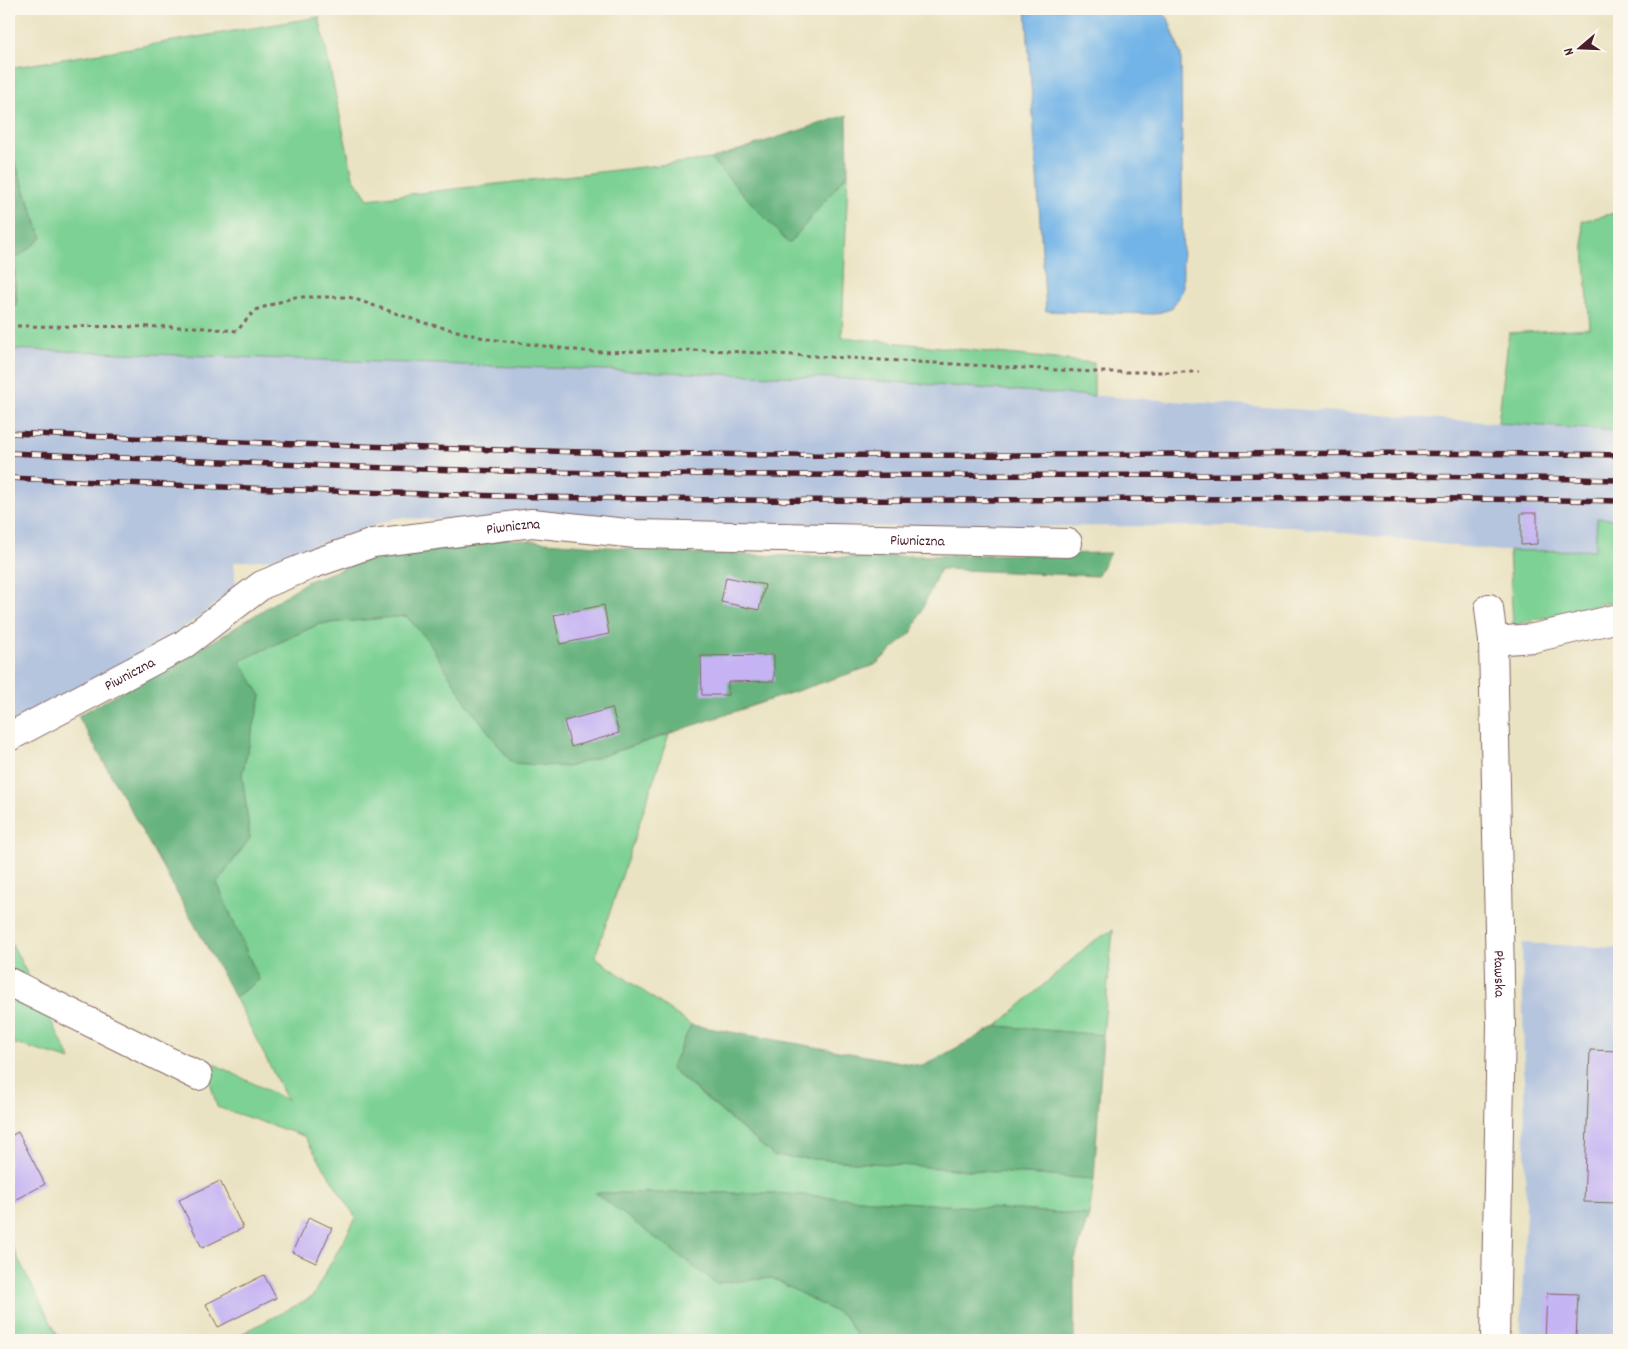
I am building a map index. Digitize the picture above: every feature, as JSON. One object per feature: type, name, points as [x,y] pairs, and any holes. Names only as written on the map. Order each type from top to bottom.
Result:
[{"type":"street","name":"Piwniczna","points":[[9,737],[183,645],[262,585],[313,564],[374,543],[532,523],[636,534],[1068,543]]},
{"type":"street","name":"Pławska","points":[[1489,608],[1493,641],[1501,1025],[1495,1340]]},
{"type":"street","points":[[1493,641],[1534,638],[1619,618]]},
{"type":"street","points":[[9,982],[198,1076]]},
{"type":"path","points":[[9,326],[194,327],[237,331],[255,310],[295,297],[349,297],[421,322],[488,339],[592,352],[706,350],[1094,372],[1199,372]]},
{"type":"shaded area","points":[[9,349],[833,378],[1619,431],[1619,520],[1597,519],[1596,550],[1500,551],[1285,526],[712,527],[396,518],[282,558],[234,562],[236,589],[164,642],[9,726]]},
{"type":"shaded area","points":[[1522,943],[1619,948],[1619,1340],[1520,1340],[1526,1211]]},
{"type":"green space","points":[[319,17],[353,177],[368,199],[711,159],[789,243],[848,173],[842,337],[1094,363],[1094,396],[833,378],[9,349],[9,306],[17,306],[14,260],[42,238],[9,146],[9,68]]},
{"type":"green space","points":[[847,115],[848,173],[789,244],[711,159]]},
{"type":"green space","points":[[9,146],[42,238],[14,260],[17,306],[9,306]]},
{"type":"green space","points":[[1619,212],[1619,431],[1498,423],[1509,333],[1590,328],[1582,221]]},
{"type":"green space","points":[[1597,518],[1619,520],[1619,600],[1513,625],[1509,551],[1595,550]]},
{"type":"green space","points":[[494,538],[700,554],[849,557],[1110,553],[1097,576],[940,569],[912,632],[875,665],[568,767],[512,763],[468,705],[427,639],[406,616],[319,624],[240,661],[261,696],[242,774],[250,838],[217,883],[259,980],[235,997],[78,716],[224,635],[308,581],[381,555]]},
{"type":"green space","points":[[406,616],[427,639],[468,705],[568,767],[669,734],[595,957],[691,1025],[671,1069],[774,1156],[1094,1179],[1089,1215],[772,1193],[596,1193],[716,1283],[772,1278],[846,1317],[859,1340],[230,1340],[312,1297],[356,1218],[304,1136],[217,1107],[204,1059],[287,1100],[235,997],[259,980],[217,883],[250,838],[242,774],[261,696],[239,661],[319,624]]},
{"type":"green space","points":[[1113,930],[1103,1035],[997,1026],[1092,942]]},
{"type":"green space","points":[[9,938],[71,1060],[9,1042]]},
{"type":"green space","points":[[691,1025],[923,1066],[997,1026],[1103,1035],[1094,1179],[774,1156],[671,1068]]},
{"type":"green space","points":[[595,1193],[772,1193],[1089,1215],[1074,1262],[1074,1340],[859,1340],[845,1317],[772,1278],[716,1283]]},
{"type":"green space","points":[[9,1241],[60,1340],[9,1340]]},
{"type":"water","points":[[1026,9],[1159,9],[1168,18],[1181,55],[1183,290],[1171,309],[1154,314],[1046,311]]},
{"type":"building","points":[[1521,513],[1537,513],[1537,544],[1521,545]]},
{"type":"building","points":[[726,577],[765,585],[759,610],[721,602]]},
{"type":"building","points":[[604,605],[609,634],[560,644],[554,615]]},
{"type":"building","points":[[774,655],[774,681],[728,682],[728,695],[702,695],[701,656]]},
{"type":"building","points":[[612,708],[619,733],[571,747],[564,721]]},
{"type":"building","points":[[1590,1050],[1619,1051],[1619,1203],[1584,1202]]},
{"type":"building","points":[[18,1132],[45,1184],[10,1203],[9,1137]]},
{"type":"building","points":[[220,1181],[243,1228],[202,1248],[179,1200]]},
{"type":"building","points":[[309,1217],[332,1228],[316,1263],[292,1252]]},
{"type":"building","points":[[264,1275],[276,1298],[218,1327],[206,1304]]},
{"type":"building","points":[[1547,1293],[1578,1294],[1576,1340],[1545,1340]]},
{"type":"railway","points":[[9,433],[203,441],[688,454],[1410,453],[1619,455]]},
{"type":"railway","points":[[9,453],[344,466],[596,473],[1267,475],[1619,480]]},
{"type":"railway","points":[[9,478],[189,486],[639,499],[1508,499],[1619,501]]}]
